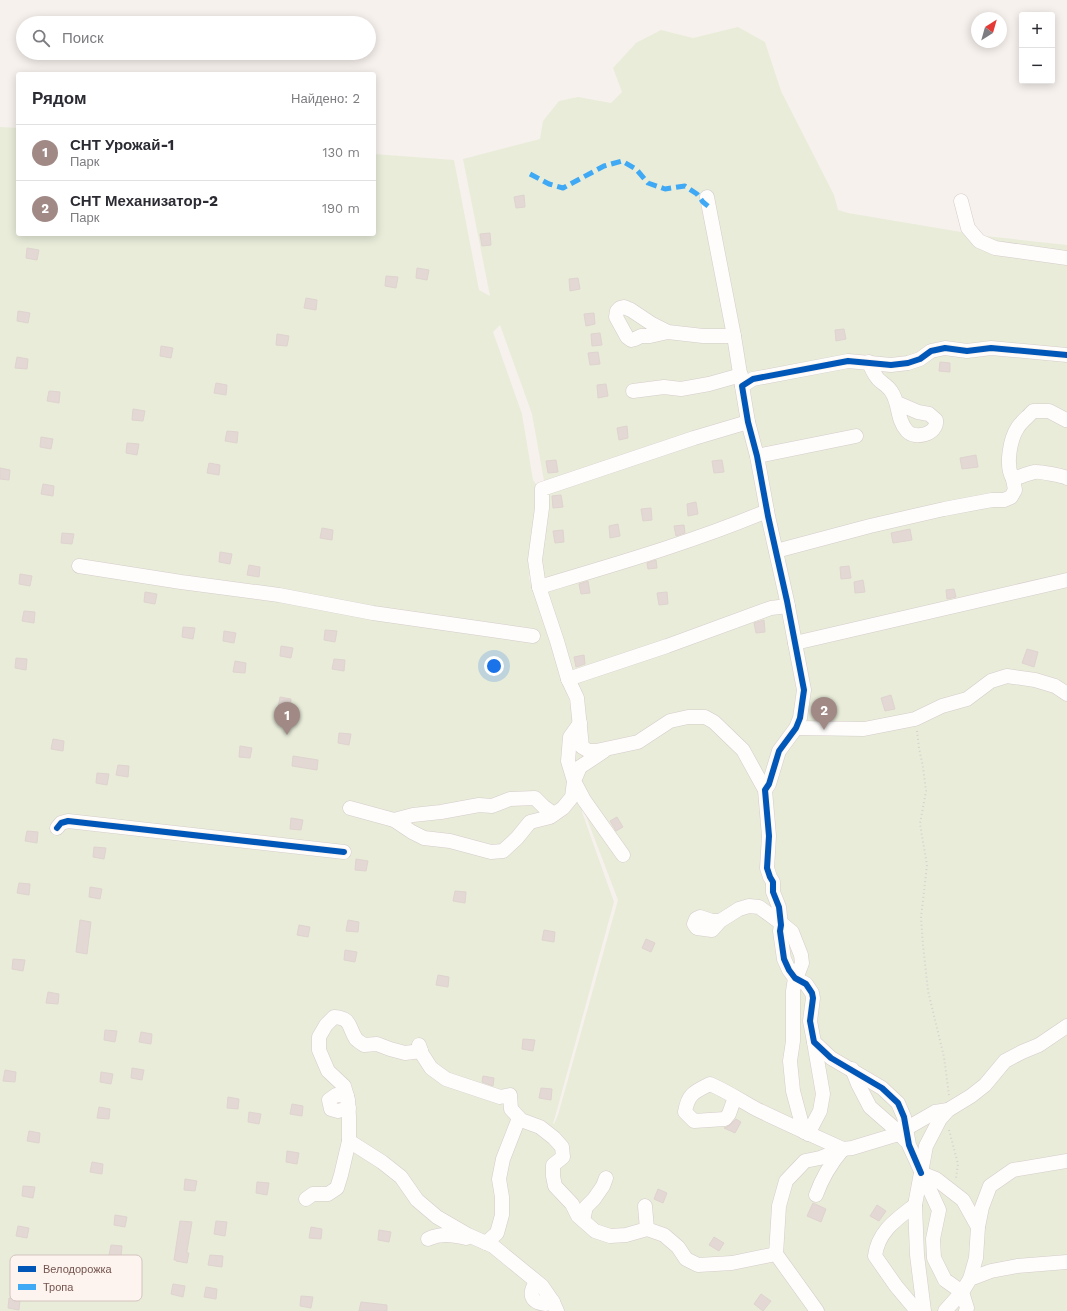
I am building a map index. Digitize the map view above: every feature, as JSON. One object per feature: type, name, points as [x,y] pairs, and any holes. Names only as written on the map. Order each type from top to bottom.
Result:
[{"type":"street","points":[[707,197],[734,336],[748,422],[757,456],[804,690],[800,718],[796,728],[780,751],[769,784],[765,790]]},
{"type":"street","points":[[961,201],[968,228],[979,241],[996,248],[1067,258]]},
{"type":"street","points":[[668,332],[703,336],[734,336]]},
{"type":"street","points":[[633,391],[664,387],[681,389],[709,384],[742,381],[848,361],[891,364],[908,363],[920,359],[931,351],[945,348],[967,351],[991,348],[1067,355]]},
{"type":"street","points":[[869,362],[878,379],[891,390],[897,403]]},
{"type":"street","points":[[776,551],[944,508],[992,500],[1004,500],[1011,497],[1015,490],[1010,473],[1010,448],[1018,428],[1033,411],[1049,411],[1066,420]]},
{"type":"street","points":[[748,422],[694,438],[542,489],[542,508],[535,560],[539,587],[568,679],[577,698],[582,747],[589,751],[596,751],[638,742],[670,720],[705,716],[714,722],[743,750],[765,790],[769,836],[767,868],[773,882],[773,892],[779,906],[781,922],[780,931],[784,959],[795,978],[806,984],[812,993],[813,998],[810,1021],[822,1094],[820,1111],[806,1133]]},
{"type":"street","points":[[757,456],[856,436]]},
{"type":"street","points":[[1013,479],[1037,471],[1064,476],[1067,478]]},
{"type":"street","points":[[539,587],[693,540],[767,511]]},
{"type":"street","points":[[79,566],[181,582],[280,595],[373,613],[533,636]]},
{"type":"street","points":[[795,643],[1067,580]]},
{"type":"street","points":[[568,679],[666,646],[771,608],[788,606]]},
{"type":"street","points":[[796,728],[864,729],[915,719],[942,706],[967,699],[991,681],[1007,676],[1035,680],[1054,686],[1067,694]]},
{"type":"street","points":[[580,723],[570,737],[568,761],[574,781],[584,800],[623,855]]},
{"type":"street","points":[[350,808],[394,820],[424,838],[450,840],[491,852],[503,851],[517,838],[530,822],[550,817],[563,808],[572,797],[574,781],[580,767],[608,748]]},
{"type":"street","points":[[394,820],[413,815],[441,812],[479,805],[492,806],[510,799],[535,798],[554,814]]},
{"type":"street","points":[[57,828],[61,823],[68,821],[344,852]]},
{"type":"street","points":[[720,921],[739,909],[749,906],[759,907],[781,922]]},
{"type":"street","points":[[795,978],[793,991],[793,1041],[790,1061],[793,1091],[806,1133]]},
{"type":"street","points":[[306,1199],[313,1194],[328,1194],[337,1188],[349,1141],[348,1102],[344,1086],[328,1071],[319,1050],[319,1036],[326,1025],[334,1017],[341,1017],[348,1021],[357,1040],[364,1045],[377,1044],[405,1053],[420,1048],[431,1068],[446,1079],[500,1097],[510,1095],[511,1109],[519,1118],[540,1127],[554,1138],[562,1147],[563,1157],[553,1165],[555,1186],[572,1204],[578,1216],[595,1231],[610,1236],[626,1235],[646,1229],[664,1235],[678,1247],[686,1259],[698,1264],[732,1263],[776,1254]]},
{"type":"street","points":[[924,1311],[917,1255],[915,1205],[926,1146],[940,1119],[948,1110],[971,1096],[985,1085],[1005,1062],[1022,1052],[1039,1045],[1067,1026]]},
{"type":"street","points":[[814,1042],[831,1058],[882,1088],[898,1103],[904,1117],[902,1131]]},
{"type":"street","points":[[852,1069],[870,1107],[902,1131],[909,1145],[939,1210],[933,1239],[934,1258],[945,1280],[962,1292],[967,1308],[966,1311]]},
{"type":"street","points":[[735,1097],[781,1121],[843,1149]]},
{"type":"street","points":[[817,1311],[776,1254],[779,1206],[786,1181],[805,1161],[820,1158],[843,1149],[875,1142],[902,1131],[935,1112],[948,1110]]},
{"type":"street","points":[[428,1239],[435,1236],[448,1234],[482,1241],[497,1233],[502,1215],[502,1197],[499,1179],[503,1159],[519,1118]]},
{"type":"street","points":[[349,1141],[382,1162],[400,1177],[417,1200],[437,1217],[493,1246],[542,1286],[555,1307]]},
{"type":"street","points":[[816,1195],[820,1183],[834,1159],[843,1149]]},
{"type":"street","points":[[945,1311],[962,1292],[970,1279],[976,1258],[978,1227],[982,1206],[990,1186],[1013,1170],[1067,1161]]},
{"type":"street","points":[[921,1173],[936,1179],[963,1200],[978,1227]]},
{"type":"street","points":[[583,1220],[586,1207],[603,1186],[606,1178]]},
{"type":"street","points":[[915,1205],[895,1221],[884,1233],[876,1245],[875,1256],[896,1286],[917,1311]]},
{"type":"street","points":[[645,1206],[646,1229]]},
{"type":"street","points":[[970,1279],[991,1271],[1017,1266],[1067,1262]]},
{"type":"path","points":[[915,719],[926,791],[920,824],[927,865],[921,918],[923,945],[928,991],[944,1057],[949,1097],[948,1110]]},
{"type":"path","points":[[948,1129],[958,1164],[953,1192]]},
{"type":"green space","points":[[738,27],[765,42],[781,91],[834,195],[838,210],[848,213],[985,236],[1067,245],[1067,1311],[0,1311],[0,127],[16,128],[16,236],[376,236],[376,154],[454,160],[479,290],[490,296],[463,159],[540,139],[543,121],[559,101],[578,97],[611,103],[622,92],[613,68],[636,43],[661,30],[693,38]],"holes":[[[500,325],[532,414],[548,503],[539,576],[580,698],[577,749],[570,703],[529,578],[540,490],[533,480],[522,414],[493,332]],[[582,796],[584,811],[618,900],[558,1115],[554,1124],[553,1123],[614,902],[582,812]]]},
{"type":"building","points":[[524,195],[525,207],[516,208],[514,197]]},
{"type":"building","points":[[490,233],[491,245],[482,246],[480,234]]},
{"type":"building","points":[[27,248],[39,250],[37,260],[26,258]]},
{"type":"building","points":[[417,268],[429,270],[427,280],[416,278]]},
{"type":"building","points":[[386,276],[398,277],[396,288],[385,286]]},
{"type":"building","points":[[578,278],[580,289],[570,291],[569,279]]},
{"type":"building","points":[[306,298],[317,300],[316,310],[304,308]]},
{"type":"building","points":[[18,311],[30,313],[28,323],[17,321]]},
{"type":"building","points":[[594,313],[595,324],[586,326],[584,314]]},
{"type":"building","points":[[844,329],[846,339],[836,341],[835,330]]},
{"type":"building","points":[[600,333],[602,345],[592,346],[591,334]]},
{"type":"building","points":[[277,334],[289,336],[287,346],[276,345]]},
{"type":"building","points":[[161,346],[173,348],[171,358],[160,356]]},
{"type":"building","points":[[598,352],[600,364],[590,365],[588,353]]},
{"type":"building","points":[[17,357],[28,359],[27,369],[15,368]]},
{"type":"building","points":[[940,362],[950,363],[950,372],[939,371]]},
{"type":"building","points":[[216,383],[227,385],[226,395],[214,393]]},
{"type":"building","points":[[606,384],[608,396],[598,398],[597,385]]},
{"type":"building","points":[[49,391],[60,392],[59,403],[47,401]]},
{"type":"building","points":[[133,409],[145,411],[143,421],[132,420]]},
{"type":"building","points":[[627,426],[628,438],[619,440],[617,428]]},
{"type":"building","points":[[227,431],[238,432],[237,443],[225,441]]},
{"type":"building","points":[[41,437],[53,439],[51,449],[40,447]]},
{"type":"building","points":[[127,443],[139,444],[137,455],[126,453]]},
{"type":"building","points":[[976,455],[978,467],[962,469],[960,458]]},
{"type":"building","points":[[556,460],[558,472],[548,473],[546,461]]},
{"type":"building","points":[[722,460],[724,472],[714,473],[712,461]]},
{"type":"building","points":[[209,463],[220,465],[219,475],[207,473]]},
{"type":"building","points":[[0,468],[10,470],[9,480],[0,479]]},
{"type":"building","points":[[43,484],[54,486],[53,496],[41,494]]},
{"type":"building","points":[[561,495],[563,507],[553,508],[552,496]]},
{"type":"building","points":[[696,502],[698,514],[688,516],[687,504]]},
{"type":"building","points":[[651,508],[652,520],[643,521],[641,509]]},
{"type":"building","points":[[618,524],[620,536],[610,538],[609,526]]},
{"type":"building","points":[[684,525],[685,533],[676,536],[674,526]]},
{"type":"building","points":[[322,528],[333,530],[332,540],[320,538]]},
{"type":"building","points":[[910,529],[912,540],[893,543],[891,533]]},
{"type":"building","points":[[563,530],[564,542],[555,543],[553,531]]},
{"type":"building","points":[[62,533],[74,534],[72,544],[61,543]]},
{"type":"building","points":[[220,552],[232,554],[230,564],[219,562]]},
{"type":"building","points":[[656,560],[657,568],[648,569],[647,563]]},
{"type":"building","points":[[249,565],[260,567],[259,577],[247,575]]},
{"type":"building","points":[[849,566],[851,578],[841,579],[840,567]]},
{"type":"building","points":[[20,574],[32,576],[30,586],[19,584]]},
{"type":"building","points":[[863,580],[865,592],[855,593],[854,582]]},
{"type":"building","points":[[588,581],[590,593],[581,594],[579,584]]},
{"type":"building","points":[[954,589],[956,597],[947,599],[946,590]]},
{"type":"building","points":[[145,592],[157,594],[155,604],[144,602]]},
{"type":"building","points":[[667,592],[668,604],[659,605],[657,593]]},
{"type":"building","points":[[24,611],[35,612],[34,623],[22,621]]},
{"type":"building","points":[[764,620],[765,632],[756,633],[754,623]]},
{"type":"building","points":[[183,627],[195,628],[193,639],[182,637]]},
{"type":"building","points":[[325,630],[337,631],[335,642],[324,640]]},
{"type":"building","points":[[224,631],[236,633],[234,643],[223,641]]},
{"type":"building","points":[[281,646],[293,648],[291,658],[280,656]]},
{"type":"building","points":[[1027,649],[1038,652],[1034,667],[1022,663]]},
{"type":"building","points":[[584,655],[585,664],[576,667],[574,657]]},
{"type":"building","points":[[16,658],[27,659],[26,670],[15,668]]},
{"type":"building","points":[[334,659],[345,660],[344,671],[332,669]]},
{"type":"building","points":[[235,661],[246,663],[245,673],[233,672]]},
{"type":"building","points":[[891,695],[895,709],[885,711],[881,698]]},
{"type":"building","points":[[280,697],[291,699],[290,709],[278,708]]},
{"type":"building","points":[[339,733],[351,734],[349,745],[338,743]]},
{"type":"building","points":[[53,739],[64,741],[63,751],[51,749]]},
{"type":"building","points":[[240,746],[252,748],[250,758],[239,757]]},
{"type":"building","points":[[293,756],[318,760],[317,770],[292,766]]},
{"type":"building","points":[[118,765],[129,766],[128,777],[116,775]]},
{"type":"building","points":[[97,773],[109,774],[107,785],[96,783]]},
{"type":"building","points":[[617,817],[623,827],[616,831],[610,821]]},
{"type":"building","points":[[291,818],[303,820],[301,830],[290,829]]},
{"type":"building","points":[[27,831],[38,832],[37,843],[25,841]]},
{"type":"building","points":[[94,847],[106,848],[104,859],[93,857]]},
{"type":"building","points":[[356,859],[368,861],[366,871],[355,870]]},
{"type":"building","points":[[19,883],[30,884],[29,895],[17,893]]},
{"type":"building","points":[[90,887],[102,889],[100,899],[89,897]]},
{"type":"building","points":[[455,891],[466,892],[465,903],[453,901]]},
{"type":"building","points":[[80,920],[91,922],[87,954],[76,952]]},
{"type":"building","points":[[348,920],[359,922],[358,932],[346,931]]},
{"type":"building","points":[[299,925],[310,927],[308,937],[297,935]]},
{"type":"building","points":[[544,930],[555,932],[554,942],[542,940]]},
{"type":"building","points":[[646,939],[655,943],[651,952],[642,948]]},
{"type":"building","points":[[345,950],[357,952],[355,962],[344,960]]},
{"type":"building","points":[[13,959],[25,960],[23,971],[12,969]]},
{"type":"building","points":[[438,975],[449,977],[448,987],[436,985]]},
{"type":"building","points":[[48,992],[59,994],[58,1004],[46,1003]]},
{"type":"building","points":[[105,1030],[117,1031],[115,1042],[104,1040]]},
{"type":"building","points":[[141,1032],[152,1034],[151,1044],[139,1042]]},
{"type":"building","points":[[523,1039],[535,1040],[533,1051],[522,1049]]},
{"type":"building","points":[[132,1068],[144,1070],[142,1080],[131,1078]]},
{"type":"building","points":[[5,1070],[16,1072],[15,1082],[3,1081]]},
{"type":"building","points":[[101,1072],[113,1074],[111,1084],[100,1082]]},
{"type":"building","points":[[483,1076],[494,1078],[493,1086],[482,1082]]},
{"type":"building","points":[[541,1088],[552,1089],[551,1100],[539,1098]]},
{"type":"building","points":[[228,1097],[239,1099],[238,1109],[227,1108]]},
{"type":"building","points":[[292,1104],[303,1106],[302,1116],[290,1114]]},
{"type":"building","points":[[99,1107],[110,1109],[109,1119],[97,1118]]},
{"type":"building","points":[[249,1112],[261,1114],[259,1124],[248,1122]]},
{"type":"building","points":[[736,1119],[741,1122],[735,1133],[724,1128],[729,1126]]},
{"type":"building","points":[[29,1131],[40,1133],[39,1143],[27,1141]]},
{"type":"building","points":[[287,1151],[299,1153],[297,1164],[286,1162]]},
{"type":"building","points":[[92,1162],[103,1164],[102,1174],[90,1172]]},
{"type":"building","points":[[185,1179],[197,1181],[195,1191],[184,1190]]},
{"type":"building","points":[[257,1182],[269,1183],[267,1195],[256,1193]]},
{"type":"building","points":[[23,1186],[35,1187],[33,1198],[22,1196]]},
{"type":"building","points":[[658,1189],[667,1193],[663,1203],[654,1199]]},
{"type":"building","points":[[813,1203],[826,1209],[821,1222],[807,1216]]},
{"type":"building","points":[[877,1205],[886,1211],[879,1221],[870,1216]]},
{"type":"building","points":[[115,1215],[127,1217],[125,1227],[114,1225]]},
{"type":"building","points":[[180,1221],[192,1222],[187,1251],[187,1253],[189,1253],[187,1263],[174,1260]]},
{"type":"building","points":[[216,1221],[227,1222],[225,1236],[214,1234]]},
{"type":"building","points":[[18,1226],[29,1228],[27,1238],[16,1236]]},
{"type":"building","points":[[311,1227],[322,1229],[321,1239],[309,1238]]},
{"type":"building","points":[[379,1230],[391,1232],[389,1242],[378,1240]]},
{"type":"building","points":[[714,1237],[724,1243],[719,1251],[709,1245]]},
{"type":"building","points":[[111,1245],[122,1246],[121,1255],[109,1255]]},
{"type":"building","points":[[210,1255],[223,1256],[222,1267],[208,1265]]},
{"type":"building","points":[[173,1284],[185,1286],[183,1297],[171,1294]]},
{"type":"building","points":[[206,1287],[217,1289],[216,1299],[204,1297]]},
{"type":"building","points":[[761,1294],[771,1301],[763,1311],[754,1304]]},
{"type":"building","points":[[301,1296],[313,1297],[311,1308],[300,1306]]},
{"type":"building","points":[[9,1298],[10,1301],[20,1301],[19,1310],[8,1308]]},
{"type":"building","points":[[361,1302],[387,1305],[387,1311],[359,1311]]},
{"type":"marked path","points":[[530,174],[549,184],[563,188],[604,166],[622,161],[636,169],[648,183],[665,189],[685,186],[697,194],[709,207]]},
{"type":"cycle path","points":[[921,1173],[909,1145],[904,1117],[898,1103],[882,1088],[831,1058],[814,1042],[810,1021],[813,998],[812,993],[806,984],[795,978],[784,959],[780,931],[781,925],[779,907],[773,892],[773,882],[767,868],[769,836],[765,790],[769,784],[779,751],[796,728],[800,718],[804,690],[757,456],[748,422],[742,386],[753,379],[848,361],[891,365],[908,363],[920,359],[931,351],[945,348],[967,351],[991,348],[1067,355]]},
{"type":"cycle path","points":[[57,828],[61,823],[68,821],[344,852]]},
{"type":"place","name":"СНТ Механизатор-2","points":[[824,730]]},
{"type":"place","name":"СНТ Урожай-1","points":[[287,735]]}]
